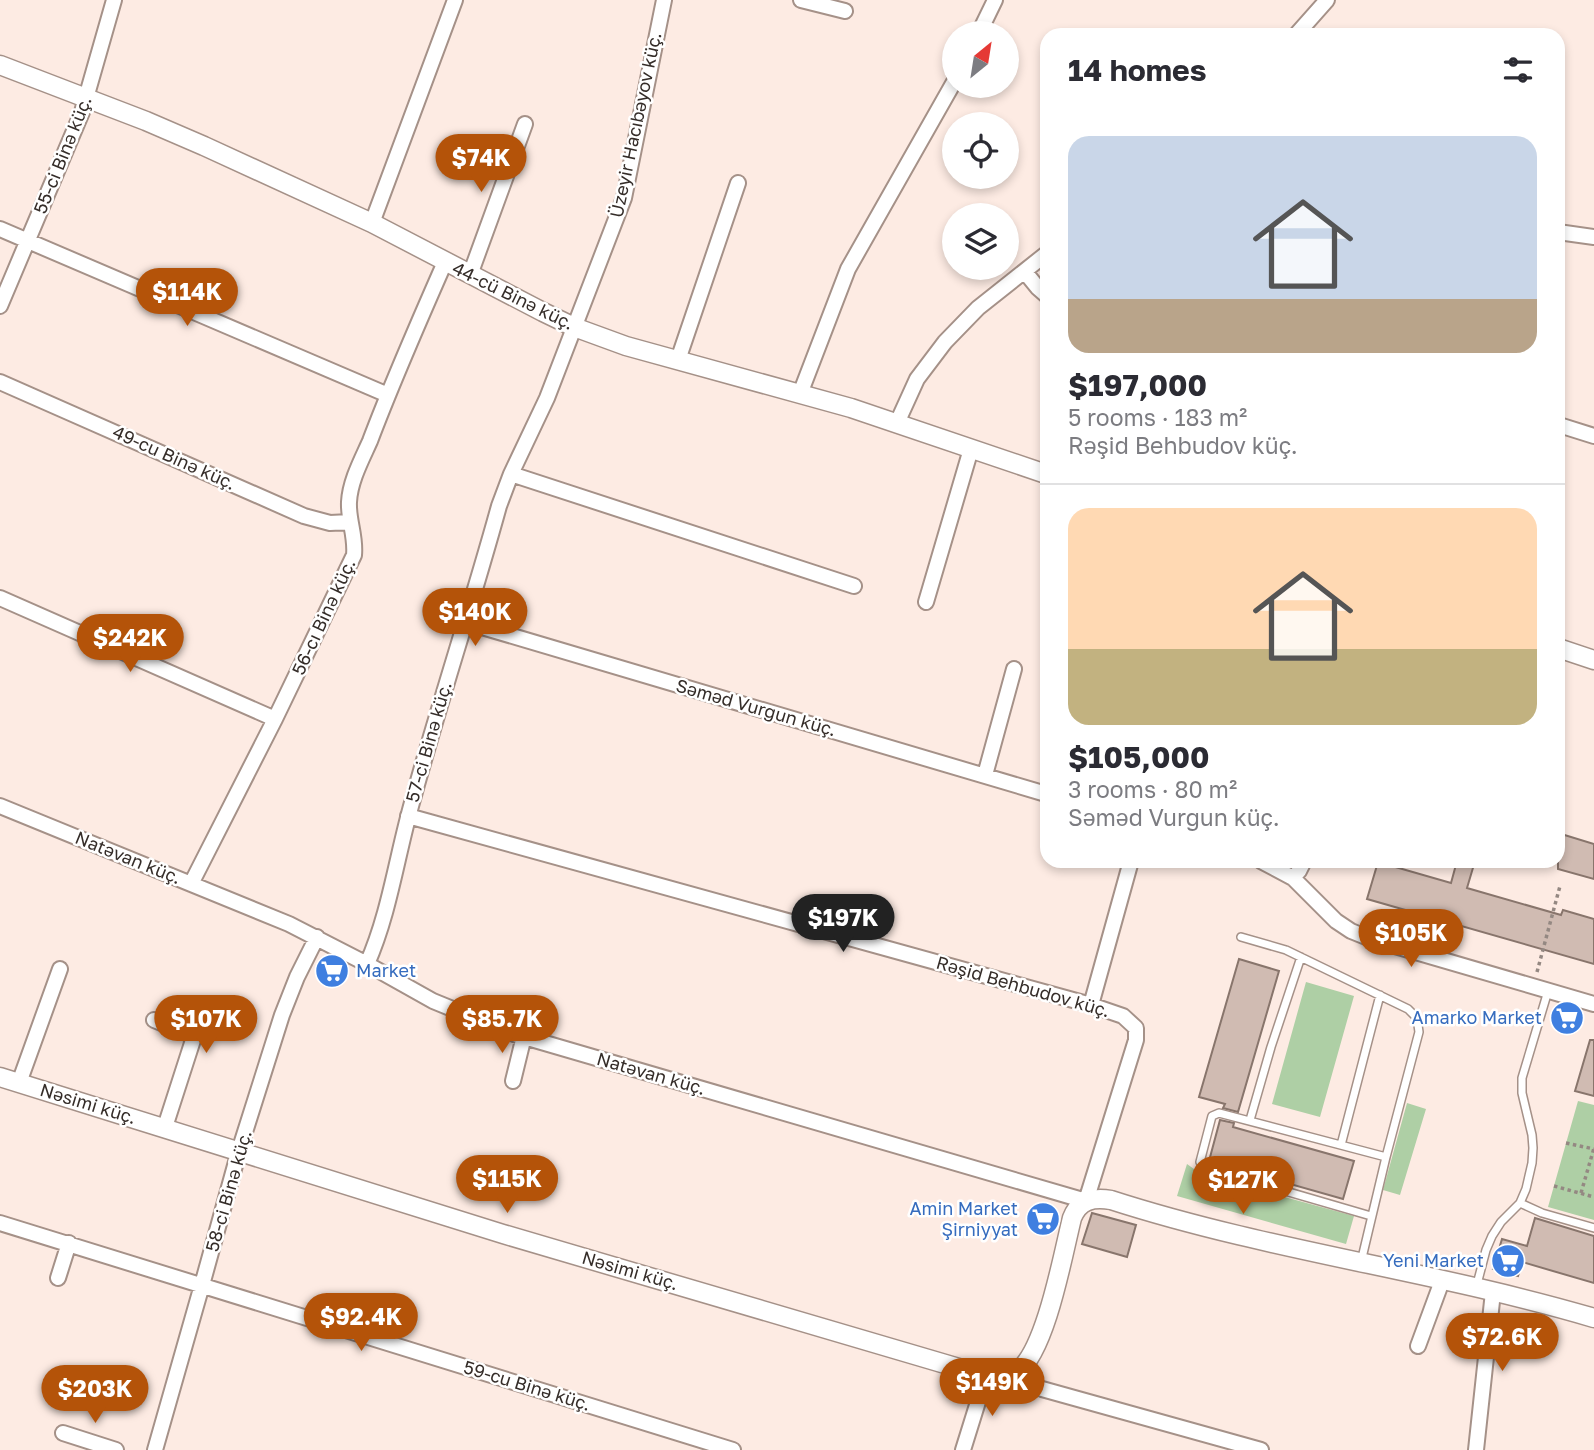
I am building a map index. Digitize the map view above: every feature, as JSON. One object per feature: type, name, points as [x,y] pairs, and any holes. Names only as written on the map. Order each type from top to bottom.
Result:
[{"type":"street","name":"55-ci Binə küç.","points":[[0,306],[74,133],[87,98],[114,0]]},
{"type":"street","points":[[372,223],[455,0]]},
{"type":"street","name":"Üzeyir Hacıbəyov küç.","points":[[575,327],[624,198],[664,0]]},
{"type":"street","points":[[801,0],[845,10]]},
{"type":"street","points":[[985,21],[995,0]]},
{"type":"street","points":[[1302,28],[1327,0]]},
{"type":"street","name":"44-cü Binə küç.","points":[[0,65],[204,146],[372,223],[575,327],[626,346],[897,423],[1040,472]]},
{"type":"street","points":[[800,394],[848,269],[945,98]]},
{"type":"street","points":[[470,275],[525,124]]},
{"type":"street","points":[[678,360],[738,183]]},
{"type":"street","points":[[0,229],[388,395]]},
{"type":"street","points":[[1565,233],[1594,237]]},
{"type":"street","points":[[897,423],[917,379],[945,342],[978,308],[1040,259]]},
{"type":"street","name":"56-cı Binə küç.","points":[[191,884],[354,555],[355,542],[348,500],[353,482],[445,261]]},
{"type":"street","points":[[1025,272],[1040,290]]},
{"type":"street","name":"57-ci Binə küç.","points":[[367,964],[382,923],[408,816],[499,506],[575,327]]},
{"type":"street","name":"49-cu Binə küç.","points":[[0,382],[304,516],[330,523],[350,522]]},
{"type":"street","points":[[1565,427],[1594,436]]},
{"type":"street","points":[[926,601],[971,449]]},
{"type":"street","points":[[511,474],[854,586]]},
{"type":"street","points":[[0,598],[275,719]]},
{"type":"street","name":"Səməd Vurğun küç.","points":[[465,622],[1040,791]]},
{"type":"street","points":[[1565,650],[1594,660]]},
{"type":"street","points":[[985,775],[1014,669]]},
{"type":"street","name":"Natəvan küç.","points":[[0,806],[289,923],[433,1001],[524,1037],[1086,1201]]},
{"type":"street","name":"Rəşid Behbudov küç.","points":[[408,816],[1123,1016],[1136,1028],[1136,1040],[1086,1201]]},
{"type":"street","points":[[1091,1005],[1129,868]]},
{"type":"street","points":[[1274,868],[1293,878],[1336,921],[1351,931],[1594,1004]]},
{"type":"street","points":[[1293,878],[1300,868]]},
{"type":"street","name":"58-ci Binə küç.","points":[[155,1450],[239,1151],[282,1015],[317,937]]},
{"type":"street","points":[[19,1083],[60,969]]},
{"type":"street","points":[[154,1020],[191,1035],[193,1040],[165,1127]]},
{"type":"street","points":[[513,1082],[524,1037]]},
{"type":"street","name":"Nəsimi küç.","points":[[0,1077],[490,1230],[986,1376],[998,1377],[1016,1373]]},
{"type":"street","points":[[1261,1450],[1042,1389],[1016,1373],[1025,1364],[1040,1339],[1072,1218],[1079,1206],[1094,1199],[1111,1200],[1210,1229],[1484,1290],[1594,1318]]},
{"type":"street","name":"59-cu Binə küç.","points":[[0,1223],[733,1450]]},
{"type":"street","points":[[58,1278],[69,1243]]},
{"type":"street","points":[[1418,1346],[1442,1281]]},
{"type":"street","points":[[1476,1450],[1484,1290]]},
{"type":"street","points":[[963,1450],[986,1376]]},
{"type":"street","points":[[63,1433],[116,1450]]},
{"type":"lane","points":[[1241,937],[1286,950],[1408,1009],[1417,1018],[1419,1032],[1360,1263]]},
{"type":"lane","points":[[1250,1120],[1301,957]]},
{"type":"lane","points":[[1484,1290],[1486,1250],[1500,1222],[1520,1203],[1532,1163],[1532,1135],[1522,1093],[1522,1078],[1548,991]]},
{"type":"lane","points":[[1341,1144],[1381,995]]},
{"type":"lane","points":[[1371,1216],[1203,1167],[1200,1162],[1212,1116],[1219,1113],[1386,1157]]},
{"type":"lane","points":[[1520,1203],[1542,1213],[1594,1228]]},
{"type":"path","points":[[1533,986],[1560,886]]},
{"type":"path","points":[[1566,1143],[1594,1149],[1581,1193]]},
{"type":"path","points":[[1554,1185],[1594,1197]]},
{"type":"green space","points":[[1306,982],[1354,996],[1320,1117],[1272,1104]]},
{"type":"green space","points":[[1578,1101],[1594,1105],[1594,1220],[1548,1207]]},
{"type":"green space","points":[[1407,1103],[1426,1109],[1400,1195],[1383,1190]]},
{"type":"green space","points":[[1187,1164],[1201,1174],[1354,1216],[1346,1244],[1177,1196]]},
{"type":"building","points":[[1565,835],[1594,844],[1594,879],[1558,869],[1565,868]]},
{"type":"building","points":[[1376,868],[1399,868],[1451,883],[1455,868],[1473,868],[1467,888],[1561,915],[1563,910],[1594,919],[1594,964],[1367,899]]},
{"type":"building","points":[[1239,959],[1279,971],[1238,1112],[1223,1108],[1225,1104],[1199,1097]]},
{"type":"building","points":[[1590,1040],[1594,1040],[1594,1096],[1575,1091]]},
{"type":"building","points":[[1220,1120],[1234,1123],[1233,1127],[1354,1161],[1343,1199],[1209,1161]]},
{"type":"building","points":[[1092,1213],[1136,1225],[1127,1257],[1082,1244]]},
{"type":"building","points":[[1535,1218],[1594,1236],[1594,1283],[1522,1262],[1518,1276],[1493,1269],[1502,1239],[1527,1246]]},
{"type":"place","name":"Market","points":[[332,971]]},
{"type":"place","name":"Amarko Market","points":[[1567,1018]]},
{"type":"place","name":"Amin Market Şirniyyat","points":[[1043,1219]]},
{"type":"place","name":"Yeni Market","points":[[1508,1261]]}]
